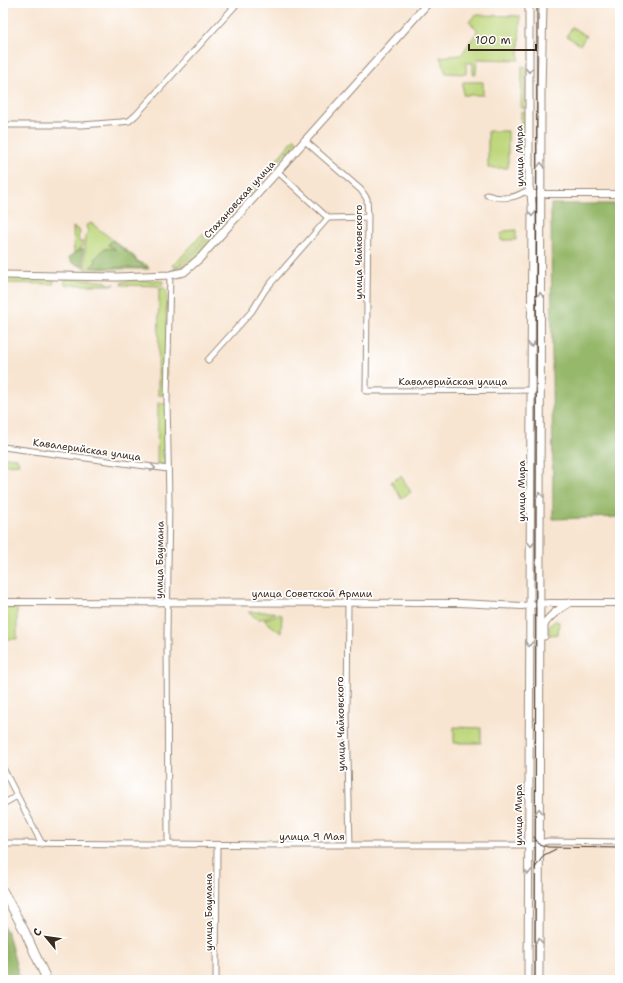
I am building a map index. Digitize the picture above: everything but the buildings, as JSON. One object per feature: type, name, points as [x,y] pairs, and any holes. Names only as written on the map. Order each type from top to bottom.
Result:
[{"type":"main road","name":"Стахановская улица","points":[[3,275],[116,277],[170,275],[184,272],[200,258],[428,3]]},
{"type":"main road","name":"улица Мира","points":[[528,980],[531,390],[531,194],[528,180],[529,3]]},
{"type":"main road","name":"улица Мира","points":[[539,980],[542,3]]},
{"type":"main road","points":[[539,656],[544,645],[544,626],[547,621],[563,606],[569,604]]},
{"type":"main road","points":[[3,892],[24,930],[47,980]]},
{"type":"main road","points":[[3,902],[24,941],[41,980]]},
{"type":"street","points":[[3,125],[82,125],[128,121],[136,115],[235,6]]},
{"type":"street","name":"улица Чайковского","points":[[304,140],[363,192],[367,199],[366,391]]},
{"type":"street","points":[[278,172],[328,218],[368,217]]},
{"type":"street","points":[[487,195],[495,197],[513,197],[524,192],[531,194],[620,194]]},
{"type":"street","points":[[208,360],[252,311],[265,290],[328,218]]},
{"type":"street","name":"улица Баумана","points":[[168,844],[167,400],[170,275]]},
{"type":"street","name":"Кавалерийская улица","points":[[366,391],[540,390]]},
{"type":"street","name":"Кавалерийская улица","points":[[3,447],[168,469]]},
{"type":"street","name":"улица Советской Армии","points":[[3,602],[530,605],[620,603]]},
{"type":"street","name":"улица Чайковского","points":[[348,603],[350,845]]},
{"type":"street","points":[[3,768],[42,844]]},
{"type":"street","points":[[3,804],[17,796]]},
{"type":"street","name":"улица 9 Мая","points":[[3,843],[528,845],[548,841],[620,842]]},
{"type":"street","name":"улица Баумана","points":[[216,980],[217,844]]},
{"type":"green space","points":[[475,15],[520,16],[519,60],[477,59],[476,74],[473,74],[473,63],[466,63],[466,74],[446,73],[440,57],[461,55],[477,32],[477,29],[469,22]]},
{"type":"green space","points":[[572,27],[586,36],[580,45],[567,36]]},
{"type":"green space","points":[[522,66],[526,67],[525,108],[521,108]]},
{"type":"green space","points":[[463,82],[483,82],[483,95],[463,95]]},
{"type":"green space","points":[[521,111],[526,112],[526,186],[521,186]]},
{"type":"green space","points":[[488,131],[508,131],[508,168],[488,168]]},
{"type":"green space","points":[[295,138],[298,142],[279,161],[277,159]]},
{"type":"green space","points":[[263,174],[266,176],[263,181],[246,200],[243,198]]},
{"type":"green space","points":[[551,204],[620,204],[620,517],[553,519]]},
{"type":"green space","points":[[91,223],[135,257],[137,261],[147,265],[149,269],[85,268],[85,236],[88,232],[86,226]],"holes":[[[113,241],[137,262],[143,265],[91,266],[96,262],[95,258],[107,248],[117,251],[108,245]]]},
{"type":"green space","points":[[73,227],[79,230],[80,233],[78,237],[80,243],[83,241],[83,246],[73,254],[74,252]]},
{"type":"green space","points":[[516,230],[516,240],[501,240],[501,234],[505,231]]},
{"type":"green space","points":[[203,233],[205,239],[182,263],[175,268],[172,265],[177,262]]},
{"type":"green space","points":[[212,234],[216,237],[191,264],[179,270],[173,270],[183,265]]},
{"type":"green space","points":[[113,241],[137,262],[148,268],[90,267],[96,262],[95,258],[103,250],[107,248],[116,250],[108,245]]},
{"type":"green space","points":[[83,248],[83,267],[71,262],[69,257]]},
{"type":"green space","points":[[3,277],[53,278],[54,284],[3,283]]},
{"type":"green space","points":[[65,279],[91,280],[107,282],[107,284],[115,285],[65,285]]},
{"type":"green space","points":[[131,280],[163,281],[162,286],[121,285],[122,282]]},
{"type":"green space","points":[[164,288],[167,291],[166,393],[164,395],[158,395],[159,289]]},
{"type":"green space","points":[[158,403],[164,403],[166,405],[165,465],[157,464]]},
{"type":"green space","points":[[3,455],[4,457],[17,458],[19,464],[3,465]]},
{"type":"green space","points":[[401,476],[411,492],[401,498],[391,482]]},
{"type":"green space","points":[[3,606],[16,606],[17,608],[17,639],[3,639]]},
{"type":"green space","points":[[248,612],[272,612],[276,613],[259,619]]},
{"type":"green space","points":[[279,614],[282,615],[281,633],[264,620]]},
{"type":"green space","points":[[555,621],[559,622],[558,634],[549,635],[549,626]]},
{"type":"green space","points":[[454,727],[481,728],[481,743],[454,743]]},
{"type":"green space","points":[[3,925],[8,934],[20,980],[3,980]]},
{"type":"tram line","points":[[535,980],[537,3]]},
{"type":"tram line","points":[[534,837],[539,844],[548,847],[620,848]]},
{"type":"tram line","points":[[535,868],[544,855],[556,849]]}]
